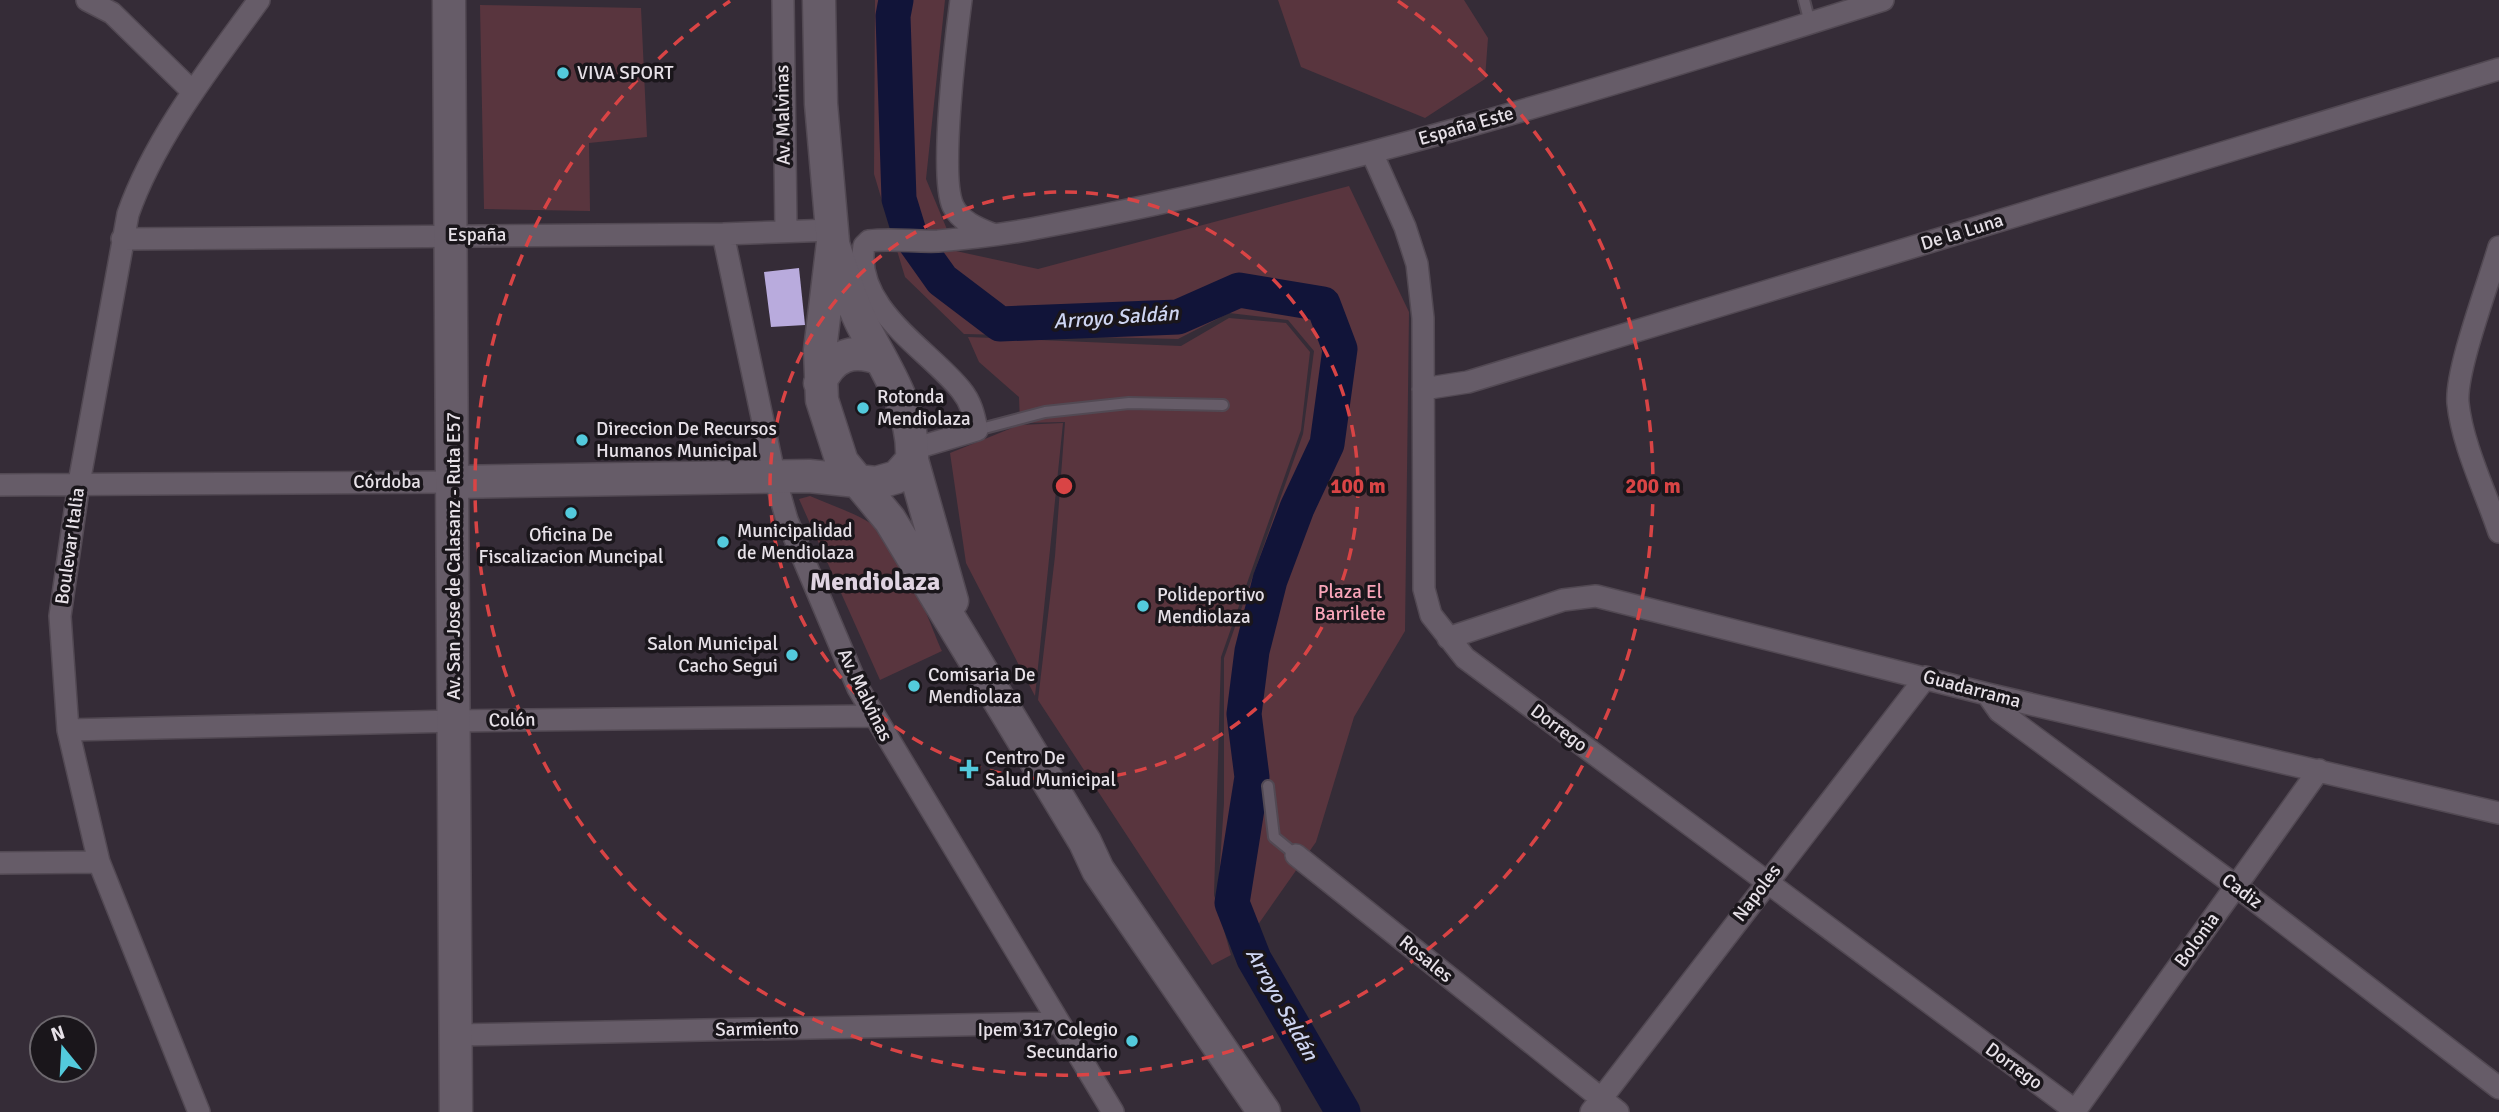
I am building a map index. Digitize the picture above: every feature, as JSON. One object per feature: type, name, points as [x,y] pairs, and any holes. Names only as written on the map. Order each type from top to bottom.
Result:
[{"type":"main road","name":"Av. San Jose de Calasanz - Ruta E57","points":[[449,0],[453,235],[456,1112]]},
{"type":"main road","points":[[820,0],[821,104],[832,236],[823,316],[821,392],[835,444],[853,479],[890,520],[1086,842],[1098,870],[1264,1112]]},
{"type":"main road","points":[[832,236],[851,299],[894,382],[968,650]]},
{"type":"main road","points":[[775,478],[795,468],[814,446],[826,370],[845,355],[858,353],[881,359]]},
{"type":"main road","name":"Córdoba","points":[[453,482],[775,478],[853,479],[876,483],[888,482],[905,470],[913,454]]},
{"type":"main road","points":[[1086,842],[1106,863],[1284,1112]]},
{"type":"street","points":[[87,0],[112,13],[192,92]]},
{"type":"street","name":"Boulevar Italia","points":[[199,1112],[99,862],[68,730],[60,616],[79,483],[122,239],[135,195],[192,92],[259,0]]},
{"type":"street","name":"Av. Malvinas","points":[[783,0],[786,230]]},
{"type":"street","points":[[961,0],[955,50],[947,185],[953,208],[968,223],[993,235]]},
{"type":"street","name":"España Este","points":[[977,430],[974,411],[961,390],[894,324],[871,287],[864,266],[864,246],[869,241],[937,241],[993,235],[1218,192],[1372,153],[1882,0]]},
{"type":"street","name":"De la Luna","points":[[1423,389],[1468,382],[2499,69]]},
{"type":"street","name":"Dorrego","points":[[1372,153],[1405,227],[1417,264],[1423,318],[1424,589],[1431,615],[1465,658],[2076,1112]]},
{"type":"street","name":"España","points":[[122,239],[723,234],[786,230],[832,236]]},
{"type":"street","name":"Av. Malvinas","points":[[723,234],[775,478],[787,520],[872,716],[1113,1112]]},
{"type":"street","points":[[2499,247],[2461,378],[2458,401],[2462,423],[2499,532]]},
{"type":"street","points":[[913,454],[977,430]]},
{"type":"street","name":"Córdoba","points":[[0,485],[453,482]]},
{"type":"street","name":"Guadarrama","points":[[1448,638],[1563,600],[1596,596],[1987,694],[2499,813]]},
{"type":"street","name":"Napoles","points":[[1604,1108],[1765,882],[1926,677]]},
{"type":"street","name":"Cadiz","points":[[1987,694],[1998,710],[2236,886],[2499,1088]]},
{"type":"street","name":"Colón","points":[[68,730],[455,721],[872,716]]},
{"type":"street","name":"Bolonia","points":[[2076,1112],[2319,770]]},
{"type":"street","name":"Rosales","points":[[1296,855],[1604,1108]]},
{"type":"street","points":[[0,863],[99,862]]},
{"type":"street","name":"Sarmiento","points":[[457,1035],[1057,1023]]},
{"type":"lane","points":[[1804,0],[1811,23]]},
{"type":"lane","points":[[977,430],[1045,412],[1129,403],[1223,405]]},
{"type":"lane","name":"Rosales","points":[[1268,786],[1274,837],[1296,855]]},
{"type":"green space","name":"Plaza El Barrilete","points":[[875,0],[945,0],[926,179],[956,251],[1038,269],[1349,186],[1409,312],[1405,631],[1354,717],[1316,842],[1236,956],[1218,893],[1224,803],[1224,658],[1303,434],[1314,351],[1288,320],[1229,313],[1178,339],[964,334],[905,277],[874,174]]},
{"type":"green space","points":[[1278,0],[1464,0],[1488,38],[1485,79],[1425,118],[1301,67]]},
{"type":"green space","name":"VIVA SPORT","points":[[480,5],[641,8],[647,137],[589,143],[590,211],[484,209]]},
{"type":"green space","name":"Polideportivo Mendiolaza","points":[[1229,318],[1286,323],[1310,352],[1301,430],[1221,657],[1214,895],[1231,955],[1212,965],[1038,700],[1055,556],[1065,422],[1020,423],[1019,397],[979,362],[968,337],[1181,346]]},
{"type":"green space","points":[[1063,423],[1035,696],[966,563],[950,453],[1019,425]]},
{"type":"green space","points":[[810,496],[863,519],[888,538],[906,567],[942,651],[880,680],[799,499]]},
{"type":"building","points":[[799,268],[805,325],[771,327],[764,272]]},
{"type":"waterway","name":"Arroyo Saldán","points":[[896,0],[893,16],[899,199],[910,235],[942,280],[1000,324],[1178,317],[1239,290],[1323,304],[1340,349],[1327,444],[1297,508],[1270,580],[1252,651],[1244,714],[1252,777],[1232,903],[1254,959],[1343,1112]]},
{"type":"place","name":"VIVA SPORT","points":[[563,73]]},
{"type":"place","name":"Rotonda Mendiolaza","points":[[863,408]]},
{"type":"place","name":"Direccion De Recursos Humanos Municipal","points":[[582,440]]},
{"type":"place","name":"Oficina De Fiscalizacion Muncipal","points":[[571,513]]},
{"type":"place","name":"Municipalidad de Mendiolaza","points":[[723,542]]},
{"type":"place","name":"Polideportivo Mendiolaza","points":[[1143,606]]},
{"type":"place","name":"Salon Municipal Cacho Segui","points":[[792,655]]},
{"type":"place","name":"Comisaria De Mendiolaza","points":[[914,686]]},
{"type":"place","name":"Centro De Salud Municipal","points":[[969,769]]},
{"type":"place","name":"Ipem 317 Colegio Secundario","points":[[1132,1041]]},
{"type":"district","name":"Mendiolaza","points":[[875,582]]}]
